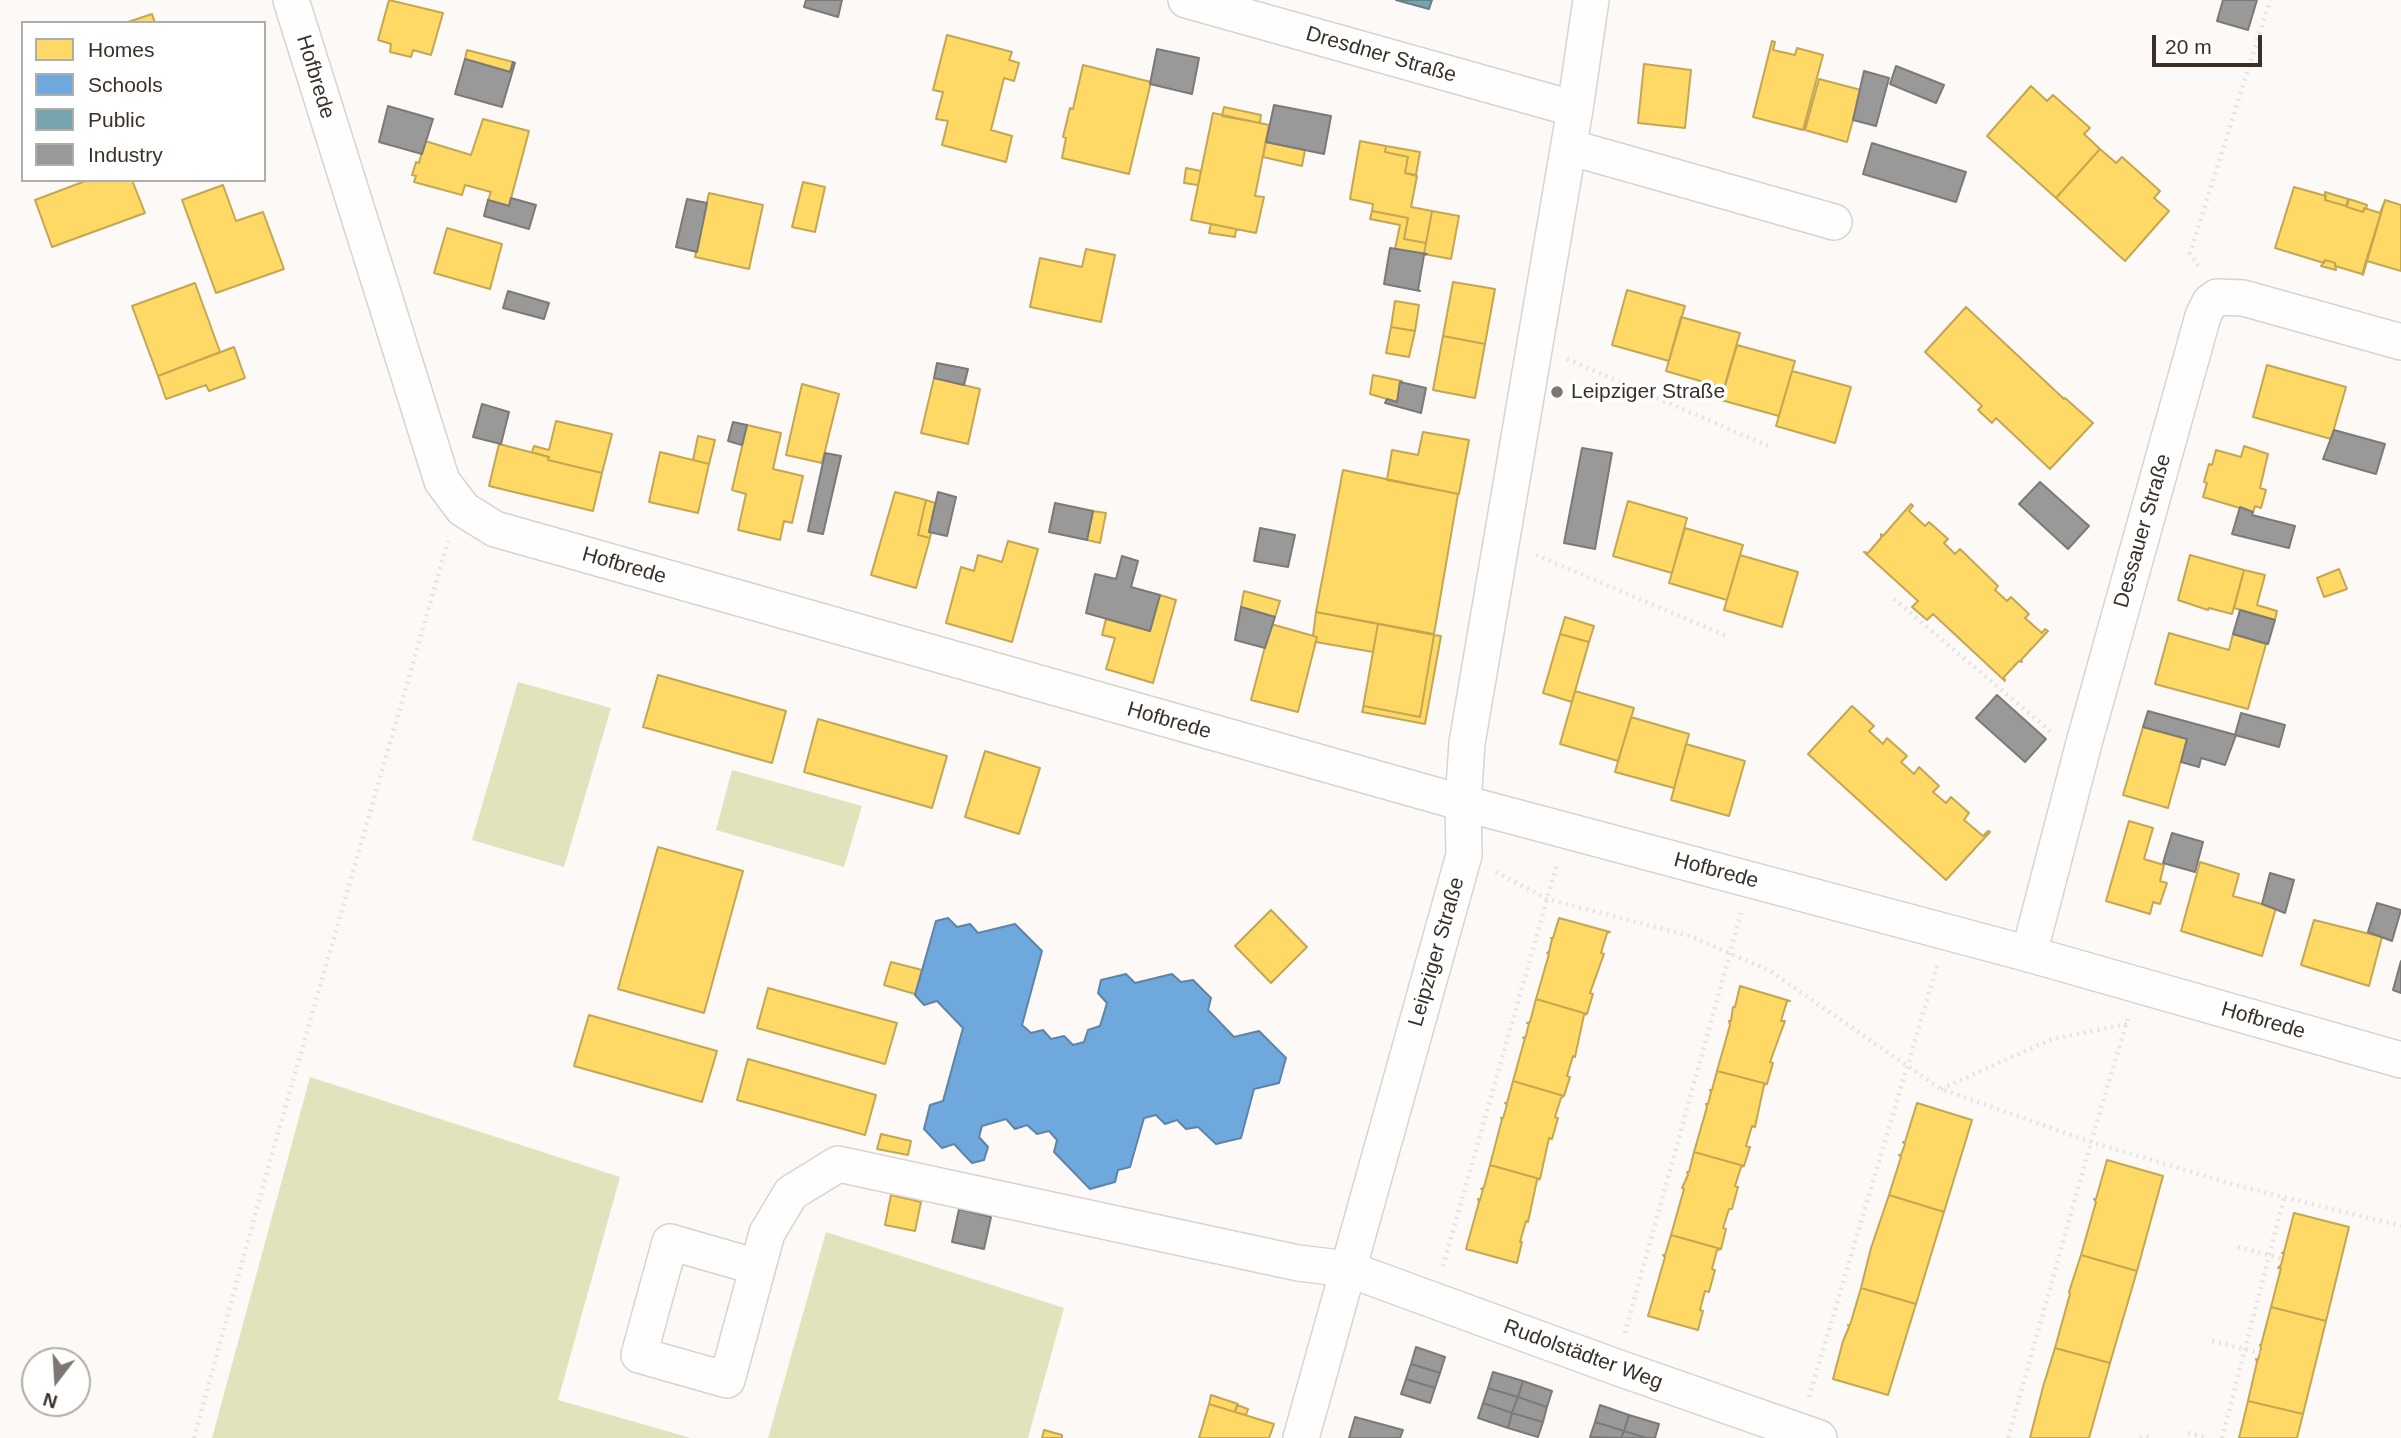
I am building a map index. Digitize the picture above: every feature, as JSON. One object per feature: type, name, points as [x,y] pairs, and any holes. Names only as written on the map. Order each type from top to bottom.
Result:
[{"type":"street","name":"Hofbrede","points":[[291,0],[442,481],[463,509],[495,529],[1463,803],[2029,954],[2401,1060]]},
{"type":"street","name":"Dresdner Straße","points":[[1186,0],[1575,109]]},
{"type":"street","name":"Leipziger Straße","points":[[1301,1438],[1464,855],[1463,803],[1467,743],[1569,147],[1591,0]]},
{"type":"street","points":[[1569,147],[1834,222]]},
{"type":"street","points":[[2217,297],[2243,298],[2401,342]]},
{"type":"street","name":"Dessauer Straße","points":[[2029,954],[2084,743],[2203,316],[2210,302],[2217,297]]},
{"type":"street","name":"Rudolstädter Weg","points":[[757,1267],[767,1233],[791,1193],[838,1164],[1298,1263],[1348,1269],[1809,1435]]},
{"type":"path","points":[[2217,297],[2190,253],[2270,0]]},
{"type":"path","points":[[1534,351],[1573,360],[1768,446]]},
{"type":"path","points":[[194,1438],[273,1150],[444,552],[452,525],[463,509]]},
{"type":"path","points":[[1501,545],[1528,551],[1728,637]]},
{"type":"path","points":[[1894,599],[2053,733],[2084,743]]},
{"type":"path","points":[[1464,855],[1547,899],[1690,936],[1770,971],[1941,1089],[2091,1142],[2284,1198],[2401,1226]]},
{"type":"path","points":[[1434,1301],[1556,866]]},
{"type":"path","points":[[1616,1367],[1740,916]]},
{"type":"path","points":[[1809,1435],[1907,1064],[1936,969]]},
{"type":"path","points":[[2008,1438],[2138,985]]},
{"type":"path","points":[[1941,1089],[2052,1039],[2127,1024]]},
{"type":"path","points":[[2222,1438],[2284,1198]]},
{"type":"path","points":[[2238,1247],[2283,1259]]},
{"type":"path","points":[[2212,1340],[2260,1353]]},
{"type":"path","points":[[2188,1433],[2208,1438]]},
{"type":"path","points":[[2140,1438],[2152,1438]]},
{"type":"green space","points":[[518,682],[611,708],[564,867],[472,840]]},
{"type":"green space","points":[[732,770],[862,806],[844,867],[716,830]]},
{"type":"green space","points":[[310,1077],[620,1177],[558,1400],[691,1438],[212,1438]]},
{"type":"green space","points":[[826,1232],[1064,1308],[1028,1438],[768,1438]]},
{"type":"building: Homes","points":[[389,0],[443,13],[431,55],[413,50],[411,57],[390,52],[391,44],[378,40]]},
{"type":"building: Homes","points":[[152,14],[154,21],[131,21]]},
{"type":"building: Homes","points":[[947,35],[1012,52],[1009,60],[1019,63],[1014,81],[1004,78],[991,130],[1012,136],[1006,162],[942,145],[948,121],[936,119],[943,92],[933,90]]},
{"type":"building: Homes","points":[[1772,41],[1775,42],[1773,50],[1795,55],[1797,48],[1823,55],[1803,130],[1753,117]]},
{"type":"building: Homes","points":[[467,50],[513,62],[510,72],[465,59]]},
{"type":"building: Homes","points":[[1644,64],[1691,70],[1685,128],[1638,123]]},
{"type":"building: Homes","points":[[1083,65],[1151,82],[1129,174],[1062,158],[1066,138],[1063,137],[1070,108],[1073,109]]},
{"type":"building: Homes","points":[[1819,79],[1861,90],[1847,142],[1805,130]]},
{"type":"building: Homes","points":[[2031,86],[2047,101],[2053,95],[2090,128],[2084,134],[2100,149],[2056,198],[1987,136]]},
{"type":"building: Homes","points":[[1224,107],[1261,115],[1260,123],[1222,116]]},
{"type":"building: Homes","points":[[1213,113],[1269,125],[1255,196],[1264,197],[1256,233],[1191,220]]},
{"type":"building: Homes","points":[[483,119],[529,131],[509,206],[488,200],[491,192],[465,185],[462,195],[414,182],[416,176],[412,175],[416,162],[419,163],[425,141],[471,155]]},
{"type":"building: Homes","points":[[1360,141],[1386,146],[1385,152],[1408,157],[1405,173],[1417,176],[1411,207],[1432,211],[1426,243],[1404,239],[1408,218],[1372,211],[1373,204],[1350,199]]},
{"type":"building: Homes","points":[[1266,142],[1305,150],[1302,166],[1263,157]]},
{"type":"building: Homes","points":[[1386,146],[1420,152],[1416,175],[1405,173],[1408,157],[1385,152]]},
{"type":"building: Homes","points":[[2100,149],[2116,163],[2122,157],[2160,191],[2154,198],[2169,211],[2125,261],[2056,198]]},
{"type":"building: Homes","points":[[1186,168],[1201,171],[1198,185],[1184,183]]},
{"type":"building: Homes","points":[[83,182],[133,182],[145,213],[52,247],[35,200]]},
{"type":"building: Homes","points":[[803,182],[825,187],[815,232],[792,227]]},
{"type":"building: Homes","points":[[223,185],[236,221],[263,212],[284,269],[216,293],[182,200]]},
{"type":"building: Homes","points":[[2294,187],[2326,196],[2325,200],[2346,206],[2349,199],[2347,207],[2363,212],[2364,208],[2380,213],[2385,200],[2362,274],[2325,260],[2324,263],[2275,248]]},
{"type":"building: Homes","points":[[2325,192],[2348,199],[2346,206],[2325,200]]},
{"type":"building: Homes","points":[[709,193],[763,205],[749,269],[695,257]]},
{"type":"building: Homes","points":[[2349,199],[2367,205],[2366,209],[2364,208],[2363,212],[2347,207]]},
{"type":"building: Homes","points":[[2385,200],[2401,205],[2401,271],[2367,261]]},
{"type":"building: Homes","points":[[1372,211],[1408,218],[1404,239],[1426,243],[1424,254],[1395,249],[1400,225],[1370,219]]},
{"type":"building: Homes","points":[[1432,211],[1459,216],[1451,259],[1424,254]]},
{"type":"building: Homes","points":[[1211,224],[1236,229],[1235,237],[1209,233]]},
{"type":"building: Homes","points":[[447,228],[502,244],[490,289],[434,273]]},
{"type":"building: Homes","points":[[1086,249],[1115,255],[1101,322],[1030,307],[1040,258],[1082,267]]},
{"type":"building: Homes","points":[[2325,260],[2335,263],[2336,270],[2321,266]]},
{"type":"building: Homes","points":[[1453,282],[1495,289],[1485,344],[1443,336]]},
{"type":"building: Homes","points":[[195,283],[220,352],[158,376],[132,306]]},
{"type":"building: Homes","points":[[1627,290],[1685,306],[1669,361],[1612,345]]},
{"type":"building: Homes","points":[[1395,301],[1419,305],[1415,331],[1391,327]]},
{"type":"building: Homes","points":[[1966,307],[2093,423],[2050,469],[1996,418],[1992,423],[1978,410],[1982,406],[1925,352]]},
{"type":"building: Homes","points":[[1681,317],[1740,333],[1724,388],[1666,371]]},
{"type":"building: Homes","points":[[1391,327],[1415,331],[1409,357],[1386,353]]},
{"type":"building: Homes","points":[[1443,336],[1485,344],[1475,398],[1433,390]]},
{"type":"building: Homes","points":[[1737,345],[1795,361],[1779,416],[1721,400]]},
{"type":"building: Homes","points":[[234,347],[245,378],[209,391],[206,385],[166,399],[158,376]]},
{"type":"building: Homes","points":[[2267,365],[2346,387],[2331,439],[2253,417]]},
{"type":"building: Homes","points":[[1792,371],[1851,387],[1835,443],[1776,426]]},
{"type":"building: Homes","points":[[1373,375],[1402,381],[1397,402],[1370,394]]},
{"type":"building: Homes","points":[[934,378],[980,389],[968,444],[921,433]]},
{"type":"building: Homes","points":[[802,384],[839,394],[822,463],[786,455]]},
{"type":"building: Homes","points":[[556,421],[612,434],[602,473],[548,460],[549,457],[532,452],[534,446],[549,450]]},
{"type":"building: Homes","points":[[747,425],[781,433],[773,469],[803,476],[792,523],[784,521],[780,540],[738,530],[746,494],[732,490]]},
{"type":"building: Homes","points":[[1423,432],[1469,440],[1459,494],[1387,480],[1392,450],[1418,455]]},
{"type":"building: Homes","points":[[698,436],[715,440],[709,464],[693,460]]},
{"type":"building: Homes","points":[[499,444],[549,457],[548,460],[602,473],[593,511],[489,486]]},
{"type":"building: Homes","points":[[2244,446],[2268,454],[2260,488],[2266,490],[2261,508],[2255,506],[2253,512],[2203,497],[2207,483],[2204,482],[2216,450],[2241,457]]},
{"type":"building: Homes","points":[[660,452],[709,464],[698,513],[649,502]]},
{"type":"building: Homes","points":[[1343,470],[1458,494],[1434,634],[1316,612]]},
{"type":"building: Homes","points":[[895,492],[926,500],[918,535],[930,538],[916,588],[871,575]]},
{"type":"building: Homes","points":[[926,500],[935,503],[930,538],[918,535]]},
{"type":"building: Homes","points":[[1628,501],[1687,518],[1672,573],[1613,556]]},
{"type":"building: Homes","points":[[1911,504],[1913,506],[1909,511],[1925,526],[1929,522],[1948,539],[1944,543],[1955,554],[1960,549],[1998,586],[1995,590],[2007,601],[2011,597],[2029,614],[2025,618],[2042,633],[2045,629],[2048,631],[2022,662],[2019,661],[2004,677],[2005,681],[1933,614],[1927,620],[1912,607],[1918,601],[1864,552],[1868,553],[1881,538],[1881,534],[1883,536]]},
{"type":"building: Homes","points":[[1093,511],[1106,513],[1100,543],[1087,540]]},
{"type":"building: Homes","points":[[1685,528],[1743,545],[1727,600],[1669,583]]},
{"type":"building: Homes","points":[[1008,541],[1038,549],[1012,642],[946,623],[961,567],[974,571],[978,555],[1002,562]]},
{"type":"building: Homes","points":[[1740,555],[1798,572],[1782,627],[1724,610]]},
{"type":"building: Homes","points":[[2190,555],[2244,570],[2232,614],[2209,608],[2208,610],[2178,600]]},
{"type":"building: Homes","points":[[2339,569],[2347,589],[2324,597],[2317,578]]},
{"type":"building: Homes","points":[[2244,570],[2265,575],[2257,605],[2277,611],[2275,620],[2234,608]]},
{"type":"building: Homes","points":[[1244,591],[1280,601],[1275,617],[1241,607]]},
{"type":"building: Homes","points":[[1160,595],[1176,600],[1153,683],[1106,669],[1115,638],[1102,635],[1106,619],[1150,631]]},
{"type":"building: Homes","points":[[1316,612],[1378,624],[1373,652],[1316,642],[1317,637],[1313,636]]},
{"type":"building: Homes","points":[[1565,617],[1594,626],[1589,642],[1560,634]]},
{"type":"building: Homes","points":[[1271,624],[1317,637],[1298,712],[1251,700]]},
{"type":"building: Homes","points":[[1378,624],[1434,635],[1420,717],[1364,706],[1363,708]]},
{"type":"building: Homes","points":[[2169,633],[2229,650],[2233,634],[2266,644],[2248,709],[2155,684]]},
{"type":"building: Homes","points":[[1560,634],[1589,642],[1572,702],[1543,693]]},
{"type":"building: Homes","points":[[1434,635],[1441,636],[1425,724],[1362,712],[1364,706],[1420,717]]},
{"type":"building: Homes","points":[[658,675],[786,711],[772,763],[643,727]]},
{"type":"building: Homes","points":[[1575,691],[1634,708],[1618,761],[1560,744]]},
{"type":"building: Homes","points":[[1852,706],[1874,726],[1869,731],[1883,744],[1887,738],[1907,756],[1901,762],[1914,774],[1919,767],[1939,786],[1933,792],[1946,803],[1951,797],[1969,813],[1964,820],[1983,836],[1990,832],[1946,880],[1808,754]]},
{"type":"building: Homes","points":[[1631,717],[1689,734],[1674,788],[1615,772]]},
{"type":"building: Homes","points":[[818,719],[947,756],[932,808],[804,772]]},
{"type":"building: Homes","points":[[2143,727],[2187,739],[2168,808],[2123,795]]},
{"type":"building: Homes","points":[[1686,744],[1745,761],[1729,816],[1671,800]]},
{"type":"building: Homes","points":[[985,751],[1040,768],[1019,834],[965,817]]},
{"type":"building: Homes","points":[[2129,821],[2153,828],[2144,859],[2164,865],[2160,881],[2167,883],[2160,904],[2153,902],[2150,914],[2106,901]]},
{"type":"building: Homes","points":[[658,847],[743,871],[704,1013],[618,989]]},
{"type":"building: Homes","points":[[2200,862],[2239,874],[2233,896],[2276,908],[2262,956],[2181,931]]},
{"type":"building: Homes","points":[[1271,910],[1307,947],[1271,983],[1235,946]]},
{"type":"building: Homes","points":[[1559,918],[1610,932],[1607,933],[1601,953],[1604,954],[1590,993],[1593,994],[1587,1014],[1536,999],[1551,938]]},
{"type":"building: Homes","points":[[2314,920],[2382,937],[2369,986],[2301,965]]},
{"type":"building: Homes","points":[[891,962],[922,970],[915,994],[884,985]]},
{"type":"building: Homes","points":[[1740,986],[1790,1001],[1787,1001],[1781,1021],[1785,1021],[1770,1062],[1773,1063],[1767,1084],[1717,1071]]},
{"type":"building: Homes","points":[[768,988],[897,1023],[885,1064],[757,1028]]},
{"type":"building: Homes","points":[[1536,999],[1587,1014],[1584,1015],[1564,1096],[1513,1081],[1527,1023],[1530,1022]]},
{"type":"building: Homes","points":[[589,1015],[717,1051],[702,1102],[574,1066]]},
{"type":"building: Homes","points":[[748,1059],[876,1095],[865,1135],[737,1100]]},
{"type":"building: Homes","points":[[1717,1071],[1767,1084],[1764,1085],[1755,1127],[1752,1126],[1746,1146],[1750,1147],[1744,1166],[1694,1152]]},
{"type":"building: Homes","points":[[1513,1081],[1564,1096],[1555,1117],[1558,1118],[1552,1139],[1549,1138],[1540,1179],[1490,1165]]},
{"type":"building: Homes","points":[[1917,1103],[1972,1120],[1944,1212],[1889,1195]]},
{"type":"building: Homes","points":[[881,1134],[911,1141],[908,1155],[877,1149]]},
{"type":"building: Homes","points":[[1694,1152],[1744,1166],[1741,1167],[1732,1209],[1729,1209],[1723,1228],[1726,1229],[1721,1249],[1671,1235]]},
{"type":"building: Homes","points":[[2107,1160],[2163,1176],[2137,1271],[2081,1255],[2096,1202],[2094,1199]]},
{"type":"building: Homes","points":[[1490,1165],[1540,1179],[1537,1180],[1528,1222],[1526,1221],[1520,1242],[1517,1263],[1466,1249],[1478,1199],[1480,1200]]},
{"type":"building: Homes","points":[[891,1195],[921,1202],[915,1231],[885,1225]]},
{"type":"building: Homes","points":[[1889,1195],[1944,1212],[1916,1304],[1861,1288]]},
{"type":"building: Homes","points":[[2294,1213],[2349,1227],[2326,1321],[2271,1307],[2281,1268],[2278,1268]]},
{"type":"building: Homes","points":[[1671,1235],[1721,1249],[1717,1250],[1709,1292],[1705,1291],[1698,1330],[1648,1316],[1665,1257],[1663,1255]]},
{"type":"building: Homes","points":[[2081,1255],[2137,1271],[2110,1363],[2055,1348]]},
{"type":"building: Homes","points":[[1861,1288],[1916,1304],[1888,1395],[1833,1379]]},
{"type":"building: Homes","points":[[2271,1307],[2326,1321],[2303,1414],[2248,1401],[2256,1359],[2258,1360]]},
{"type":"building: Homes","points":[[2055,1348],[2110,1363],[2089,1438],[2030,1438]]},
{"type":"building: Homes","points":[[1211,1395],[1238,1404],[1235,1412],[1209,1404]]},
{"type":"building: Homes","points":[[2248,1401],[2303,1414],[2297,1438],[2239,1438]]},
{"type":"building: Homes","points":[[1209,1404],[1274,1424],[1269,1438],[1199,1438]]},
{"type":"building: Homes","points":[[1237,1405],[1248,1409],[1246,1415],[1235,1412]]},
{"type":"building: Homes","points":[[1044,1430],[1062,1435],[1062,1438],[1042,1438]]},
{"type":"building: Schools","points":[[948,918],[957,927],[970,924],[978,933],[1015,924],[1042,951],[1022,1025],[1031,1033],[1043,1030],[1051,1039],[1064,1036],[1073,1045],[1084,1042],[1088,1030],[1100,1026],[1107,1003],[1098,993],[1101,980],[1126,974],[1135,983],[1172,974],[1181,982],[1193,980],[1211,998],[1208,1010],[1234,1037],[1259,1031],[1286,1058],[1279,1083],[1254,1089],[1241,1138],[1216,1144],[1198,1127],[1186,1129],[1177,1120],[1165,1124],[1156,1115],[1144,1118],[1130,1167],[1118,1170],[1115,1182],[1090,1189],[1054,1152],[1057,1140],[1049,1131],[1037,1134],[1027,1125],[1015,1129],[1006,1119],[982,1126],[979,1137],[988,1147],[984,1160],[972,1163],[954,1144],[942,1148],[924,1129],[930,1105],[943,1101],[963,1028],[937,1001],[924,1005],[915,995],[936,921]]},
{"type":"building: Public","points":[[1396,0],[1432,0],[1429,9]]},
{"type":"building: Industry","points":[[806,0],[842,0],[838,17],[804,7]]},
{"type":"building: Industry","points":[[2223,0],[2257,0],[2248,30],[2217,21]]},
{"type":"building: Industry","points":[[1157,49],[1199,58],[1192,94],[1150,84]]},
{"type":"building: Industry","points":[[465,59],[510,72],[513,62],[515,63],[502,107],[455,94]]},
{"type":"building: Industry","points":[[1896,66],[1944,85],[1936,103],[1890,84]]},
{"type":"building: Industry","points":[[1864,71],[1889,78],[1876,126],[1853,120]]},
{"type":"building: Industry","points":[[1274,105],[1331,116],[1324,154],[1266,142]]},
{"type":"building: Industry","points":[[388,106],[433,119],[422,154],[379,142]]},
{"type":"building: Industry","points":[[1872,143],[1966,172],[1956,202],[1863,174]]},
{"type":"building: Industry","points":[[511,198],[536,205],[529,229],[484,216],[488,200],[509,206]]},
{"type":"building: Industry","points":[[687,199],[707,203],[697,252],[676,247]]},
{"type":"building: Industry","points":[[1390,248],[1427,254],[1424,255],[1420,291],[1384,284]]},
{"type":"building: Industry","points":[[508,291],[549,303],[544,319],[503,308]]},
{"type":"building: Industry","points":[[937,363],[968,369],[964,385],[934,378]]},
{"type":"building: Industry","points":[[1400,382],[1426,388],[1421,413],[1385,403],[1387,399],[1397,402]]},
{"type":"building: Industry","points":[[482,404],[509,412],[501,444],[473,437]]},
{"type":"building: Industry","points":[[733,422],[747,425],[742,445],[728,441]]},
{"type":"building: Industry","points":[[2334,430],[2385,444],[2376,474],[2323,459]]},
{"type":"building: Industry","points":[[1582,448],[1612,453],[1595,549],[1564,543]]},
{"type":"building: Industry","points":[[825,453],[841,456],[823,534],[808,531]]},
{"type":"building: Industry","points":[[2040,482],[2089,526],[2068,549],[2019,504]]},
{"type":"building: Industry","points":[[938,492],[956,497],[947,536],[929,532]]},
{"type":"building: Industry","points":[[1055,503],[1093,511],[1087,540],[1049,532]]},
{"type":"building: Industry","points":[[2240,507],[2253,512],[2252,515],[2295,526],[2289,548],[2232,534]]},
{"type":"building: Industry","points":[[1260,528],[1295,535],[1288,567],[1254,561]]},
{"type":"building: Industry","points":[[1122,556],[1138,561],[1131,587],[1160,595],[1150,631],[1086,613],[1095,574],[1116,579]]},
{"type":"building: Industry","points":[[1241,607],[1275,617],[1265,648],[1235,640]]},
{"type":"building: Industry","points":[[2240,610],[2275,620],[2268,644],[2233,634]]},
{"type":"building: Industry","points":[[1997,695],[2046,739],[2025,762],[1976,718]]},
{"type":"building: Industry","points":[[2148,711],[2236,735],[2225,765],[2201,758],[2199,767],[2181,762],[2187,739],[2143,727]]},
{"type":"building: Industry","points":[[2241,713],[2285,725],[2279,747],[2235,735]]},
{"type":"building: Industry","points":[[2172,833],[2203,842],[2195,872],[2163,863]]},
{"type":"building: Industry","points":[[2270,873],[2294,880],[2285,913],[2262,904]]},
{"type":"building: Industry","points":[[2377,903],[2401,910],[2392,941],[2368,932]]},
{"type":"building: Industry","points":[[2401,961],[2401,993],[2393,990]]},
{"type":"building: Industry","points":[[959,1209],[991,1217],[984,1249],[952,1242]]},
{"type":"building: Industry","points":[[1416,1347],[1445,1357],[1440,1373],[1411,1364]]},
{"type":"building: Industry","points":[[1411,1364],[1440,1373],[1435,1388],[1406,1379]]},
{"type":"building: Industry","points":[[1493,1372],[1523,1381],[1518,1397],[1488,1388]]},
{"type":"building: Industry","points":[[1406,1379],[1435,1388],[1430,1403],[1401,1394]]},
{"type":"building: Industry","points":[[1523,1381],[1552,1391],[1547,1407],[1518,1397]]},
{"type":"building: Industry","points":[[1488,1388],[1518,1397],[1512,1413],[1483,1403]]},
{"type":"building: Industry","points":[[1518,1397],[1547,1407],[1543,1422],[1512,1413]]},
{"type":"building: Industry","points":[[1483,1403],[1512,1413],[1508,1428],[1478,1418]]},
{"type":"building: Industry","points":[[1600,1405],[1629,1415],[1624,1431],[1595,1422]]},
{"type":"building: Industry","points":[[1512,1413],[1543,1422],[1538,1437],[1508,1428]]},
{"type":"building: Industry","points":[[1629,1415],[1659,1424],[1655,1438],[1624,1431]]},
{"type":"building: Industry","points":[[1355,1417],[1403,1430],[1400,1438],[1349,1438]]},
{"type":"building: Industry","points":[[1595,1422],[1624,1431],[1621,1438],[1590,1437]]},
{"type":"building: Industry","points":[[1624,1431],[1646,1438],[1621,1438]]},
{"type":"place","name":"Leipziger Straße","points":[[1557,392]]}]
